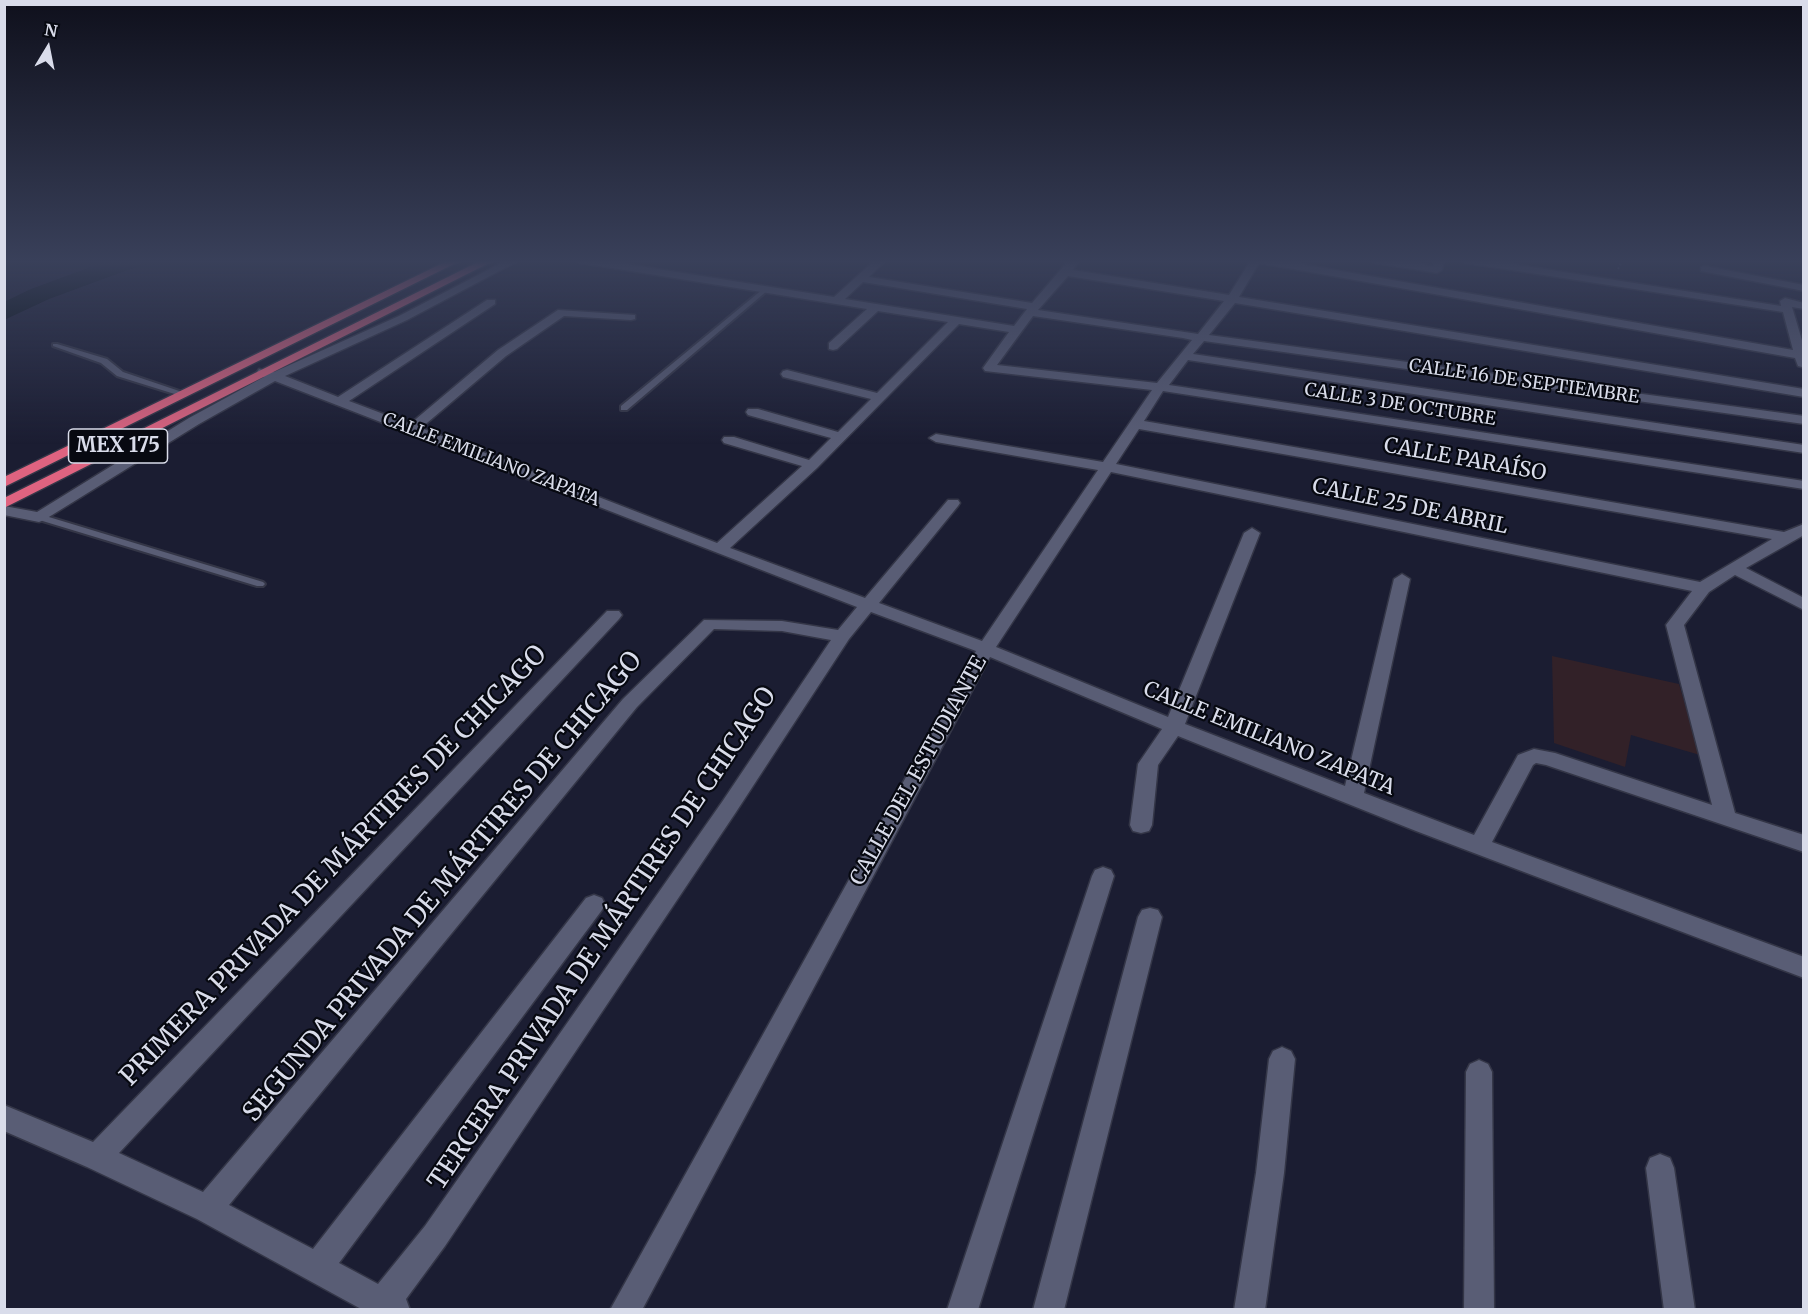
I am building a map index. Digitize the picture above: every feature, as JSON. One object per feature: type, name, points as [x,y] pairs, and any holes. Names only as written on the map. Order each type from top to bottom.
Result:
[{"type":"highway","name":"MEX 175","points":[[4,483],[332,321]]},
{"type":"highway","name":"MEX 175","points":[[4,504],[371,321]]},
{"type":"street","points":[[4,510],[39,517],[269,374],[395,321]]},
{"type":"street","points":[[340,401],[461,321]]},
{"type":"street","points":[[412,429],[502,353],[548,321]]},
{"type":"street","points":[[833,346],[860,321]]},
{"type":"street","points":[[719,549],[812,465],[956,321]]},
{"type":"street","points":[[965,321],[1017,330],[1024,321]]},
{"type":"street","name":"CALLE 16 DE SEPTIEMBRE","points":[[1103,321],[1201,337],[1803,420]]},
{"type":"street","name":"CALLE DEL ESTUDIANTE","points":[[625,1310],[986,649],[1160,387],[1214,321]]},
{"type":"street","points":[[1368,321],[1803,393]]},
{"type":"street","points":[[1588,321],[1801,361],[1791,321]]},
{"type":"street","name":"CALLE 3 DE OCTUBRE","points":[[1017,330],[989,368],[1160,387],[1803,485]]},
{"type":"street","points":[[1184,356],[1803,449]]},
{"type":"street","name":"CALLE EMILIANO ZAPATA","points":[[269,374],[719,549],[986,649],[1174,727],[1479,846],[1803,968]]},
{"type":"street","points":[[787,374],[879,397]]},
{"type":"street","points":[[753,412],[841,437]]},
{"type":"street","name":"CALLE PARAÍSO","points":[[1136,424],[1786,537]]},
{"type":"street","name":"CALLE 25 DE ABRIL","points":[[936,438],[1108,467],[1703,588]]},
{"type":"street","points":[[729,440],[812,465]]},
{"type":"street","name":"TERCERA PRIVADA DE MÁRTIRES DE CHICAGO","points":[[385,1307],[723,817],[842,636],[953,503]]},
{"type":"street","points":[[1726,817],[1675,625],[1703,588],[1803,529]]},
{"type":"street","points":[[1141,825],[1148,764],[1174,727],[1252,533]]},
{"type":"street","points":[[1735,569],[1803,605]]},
{"type":"street","points":[[1353,797],[1402,579]]},
{"type":"street","name":"PRIMERA PRIVADA DE MÁRTIRES DE CHICAGO","points":[[97,1157],[613,615]]},
{"type":"street","name":"SEGUNDA PRIVADA DE MÁRTIRES DE CHICAGO","points":[[207,1209],[630,704],[710,624],[782,626],[842,636]]},
{"type":"street","points":[[1479,846],[1525,760],[1534,756],[1548,758],[1803,844]]},
{"type":"street","points":[[962,1310],[1103,876]]},
{"type":"street","points":[[317,1268],[594,903]]},
{"type":"street","points":[[1048,1310],[1150,917]]},
{"type":"street","points":[[1249,1310],[1270,1173],[1282,1059]]},
{"type":"street","points":[[1479,1072],[1479,1310]]},
{"type":"street","points":[[4,1118],[97,1157],[207,1209],[385,1307]]},
{"type":"street","points":[[1660,1168],[1680,1310]]},
{"type":"lane","points":[[624,408],[728,321]]},
{"type":"lane","points":[[55,345],[104,362],[120,374],[184,394]]},
{"type":"lane","points":[[39,517],[260,584]]},
{"type":"shaded area","points":[[1552,656],[1679,684],[1700,755],[1631,735],[1625,767],[1554,743]]}]
